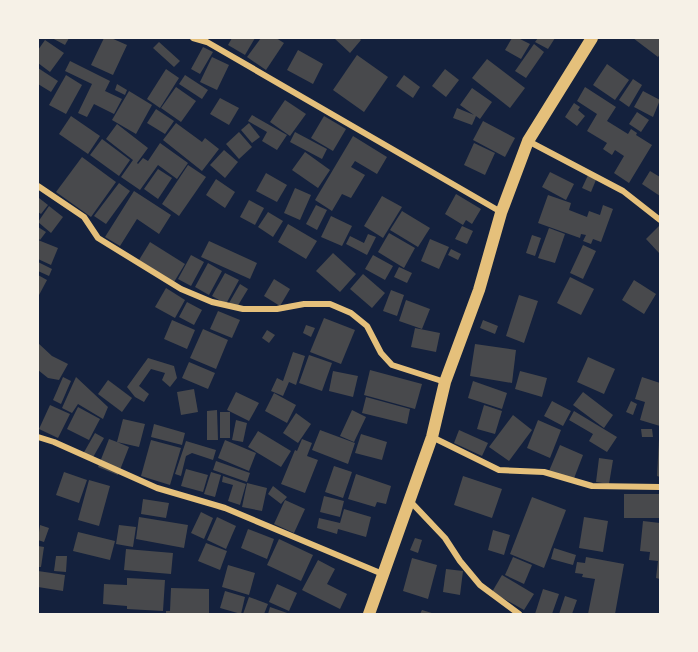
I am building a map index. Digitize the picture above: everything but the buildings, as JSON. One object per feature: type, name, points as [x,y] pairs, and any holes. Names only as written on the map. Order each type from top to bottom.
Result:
[{"type":"highway","points":[[369,615],[432,437],[446,382],[479,290],[501,213],[528,141],[592,38]]},
{"type":"street","points":[[193,38],[207,42],[501,213]]},
{"type":"street","points":[[528,141],[623,191],[660,220]]},
{"type":"street","points":[[38,186],[84,217],[98,238],[182,289],[212,302],[243,309],[277,309],[304,304],[330,304],[351,312],[367,326],[381,354],[392,365],[446,382]]},
{"type":"street","points":[[38,437],[158,488],[225,508],[385,575]]},
{"type":"street","points":[[432,437],[500,470],[544,472],[592,486],[660,487]]},
{"type":"street","points":[[410,501],[445,538],[480,585],[519,615]]}]
